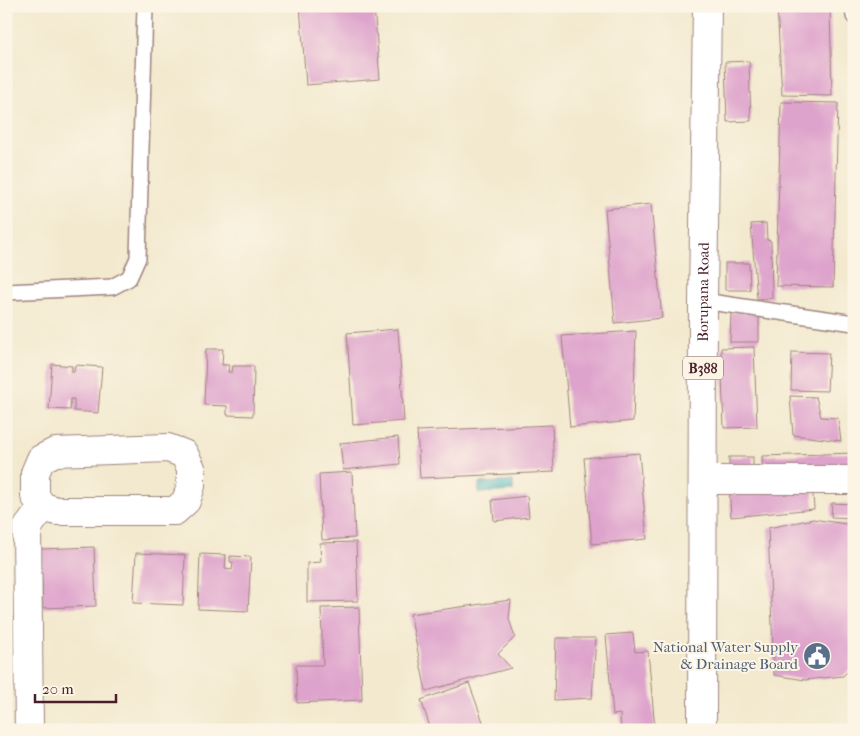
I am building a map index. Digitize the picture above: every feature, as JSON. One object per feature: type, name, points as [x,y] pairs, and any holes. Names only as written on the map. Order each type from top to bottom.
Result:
[{"type":"street","name":"Borupana Road","points":[[702,730],[703,301],[707,6]]},
{"type":"street","points":[[168,448],[184,454],[191,468],[191,486],[186,501],[175,511],[57,511],[43,507],[35,496],[35,473],[41,460],[55,452],[168,448]]},
{"type":"street","points":[[703,480],[854,480]]},
{"type":"street","points":[[29,730],[27,528],[43,507]]},
{"type":"lane","points":[[6,292],[112,287],[129,278],[138,258],[144,6]]},
{"type":"lane","points":[[853,6],[854,16]]},
{"type":"lane","points":[[703,301],[854,323]]},
{"type":"water","points":[[513,481],[513,491],[479,493],[479,483]]},
{"type":"building","points":[[300,6],[374,6],[380,79],[306,85]]},
{"type":"building","points":[[777,6],[830,6],[832,96],[782,95]]},
{"type":"building","points":[[749,61],[751,121],[727,122],[725,62]]},
{"type":"building","points":[[781,102],[838,103],[833,287],[776,286]]},
{"type":"building","points":[[651,204],[662,318],[615,323],[605,209]]},
{"type":"building","points":[[766,223],[767,240],[771,241],[772,298],[757,299],[751,224]]},
{"type":"building","points":[[725,263],[749,263],[750,290],[725,290]]},
{"type":"building","points":[[731,312],[759,313],[759,342],[730,342]]},
{"type":"building","points":[[398,329],[404,421],[353,425],[347,333]]},
{"type":"building","points":[[636,331],[633,421],[570,427],[562,336]]},
{"type":"building","points":[[754,347],[757,427],[724,428],[721,348]]},
{"type":"building","points":[[206,349],[223,349],[222,365],[229,365],[228,372],[232,372],[233,366],[254,366],[253,416],[227,415],[227,406],[204,405]]},
{"type":"building","points":[[792,352],[829,353],[827,391],[791,390]]},
{"type":"building","points":[[52,364],[72,366],[72,372],[74,372],[75,365],[102,367],[98,413],[74,411],[74,399],[71,399],[70,410],[49,409]]},
{"type":"building","points":[[790,396],[816,397],[821,417],[838,418],[841,441],[793,435]]},
{"type":"building","points":[[552,425],[554,472],[420,478],[417,431]]},
{"type":"building","points":[[398,437],[400,464],[343,470],[340,443]]},
{"type":"building","points":[[639,453],[647,539],[592,544],[584,458]]},
{"type":"building","points":[[854,453],[854,472],[763,476],[762,456]]},
{"type":"building","points":[[729,457],[753,457],[753,474],[729,474]]},
{"type":"building","points":[[352,472],[355,538],[322,540],[319,474]]},
{"type":"building","points":[[812,481],[814,509],[731,517],[729,486]]},
{"type":"building","points":[[527,496],[529,517],[494,521],[492,500]]},
{"type":"building","points":[[832,503],[854,504],[854,518],[831,517]]},
{"type":"building","points":[[813,519],[852,525],[854,665],[843,676],[805,680],[774,675],[768,528]]},
{"type":"building","points":[[356,542],[358,601],[307,602],[307,563],[321,562],[320,543]]},
{"type":"building","points":[[94,547],[96,606],[43,608],[41,549]]},
{"type":"building","points":[[136,553],[185,555],[183,605],[133,603]]},
{"type":"building","points":[[200,554],[226,555],[225,569],[232,570],[233,562],[230,562],[230,556],[251,557],[248,611],[198,609]]},
{"type":"building","points":[[511,600],[509,619],[515,637],[498,654],[511,668],[426,691],[410,614]]},
{"type":"building","points":[[359,607],[362,700],[297,703],[296,665],[323,665],[321,608]]},
{"type":"building","points":[[633,633],[635,652],[648,651],[655,729],[621,730],[620,714],[613,715],[606,635]]},
{"type":"building","points":[[556,638],[596,638],[592,698],[554,700]]},
{"type":"building","points":[[469,683],[486,730],[431,730],[421,700]]},
{"type":"place","name":"National Water Supply & Drainage Board","points":[[817,656]]}]
